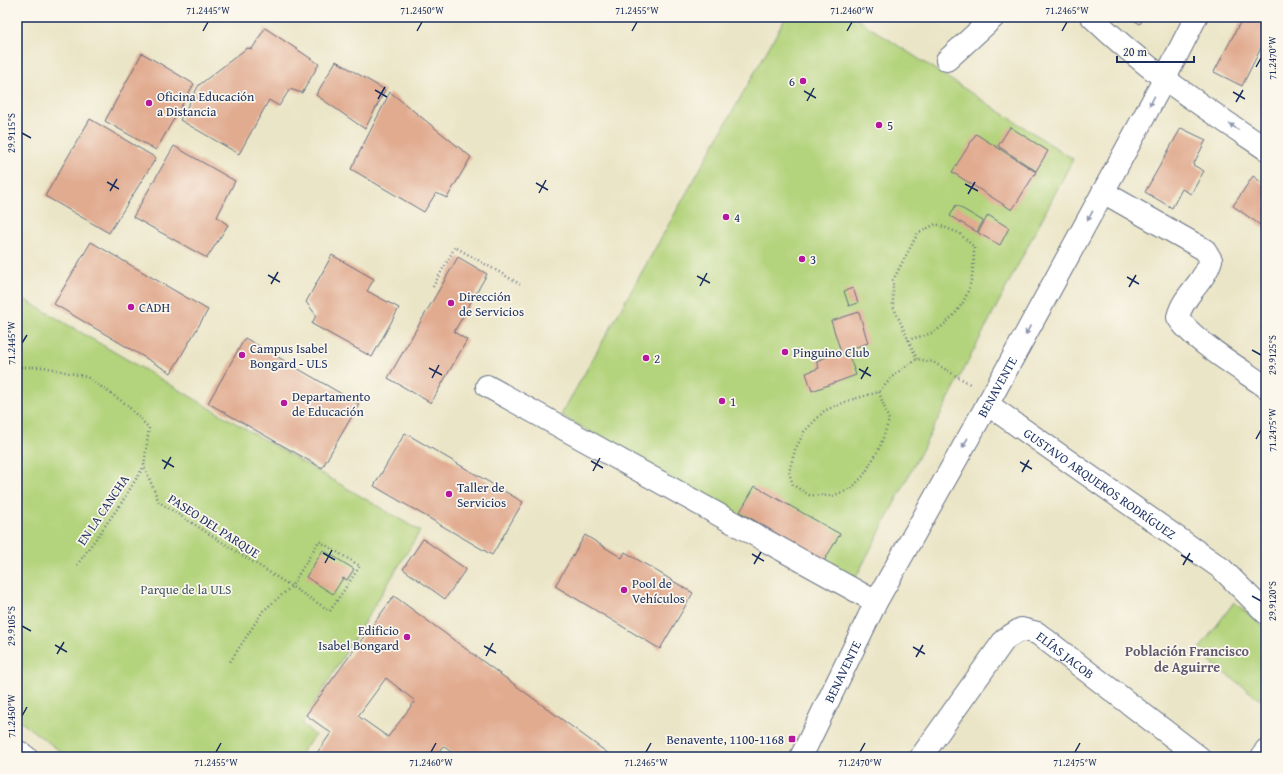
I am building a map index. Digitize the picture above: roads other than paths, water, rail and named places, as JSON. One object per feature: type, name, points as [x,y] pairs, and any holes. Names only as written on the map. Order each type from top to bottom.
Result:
[{"type":"street","points":[[947,60],[994,17]]},
{"type":"street","points":[[1092,17],[1117,42],[1164,80],[1266,150]]},
{"type":"street","name":"BENAVENTE","points":[[801,757],[876,602],[1103,192],[1164,80],[1196,17]]},
{"type":"street","points":[[1103,192],[1205,250],[1211,260],[1208,269],[1180,308],[1178,317],[1183,327],[1266,387]]},
{"type":"street","points":[[488,386],[876,602]]},
{"type":"street","name":"GUSTAVO ARQUEROS RODRÍGUEZ","points":[[989,400],[1222,569],[1266,612]]},
{"type":"street","name":"ELÍAS JACOB","points":[[921,757],[1005,639],[1021,629],[1037,633],[1199,757]]},
{"type":"street","points":[[1262,757],[1266,750]]},
{"type":"street","points":[[17,751],[26,757]]},
{"type":"place","name":"6","points":[[803,81]]},
{"type":"place","name":"Oficina Educación a Distancia","points":[[149,103]]},
{"type":"place","name":"5","points":[[879,125]]},
{"type":"place","name":"4","points":[[726,217]]},
{"type":"place","name":"3","points":[[802,259]]},
{"type":"place","name":"Dirección de Servicios","points":[[451,303]]},
{"type":"place","name":"CADH","points":[[131,307]]},
{"type":"place","name":"Pinguino Club","points":[[785,352]]},
{"type":"place","name":"Campus Isabel Bongard - ULS","points":[[242,355]]},
{"type":"place","name":"2","points":[[646,358]]},
{"type":"place","name":"1","points":[[722,401]]},
{"type":"place","name":"Departamento de Educación","points":[[284,403]]},
{"type":"place","name":"Taller de Servicios","points":[[449,494]]},
{"type":"place","name":"Pool de Vehículos","points":[[624,590]]},
{"type":"place","name":"Edificio Isabel Bongard","points":[[407,637]]},
{"type":"place","name":"Benavente, 1100-1168","points":[[792,739]]},
{"type":"district","name":"Población Francisco de Aguirre","points":[[1187,660]]},
{"type":"park label","name":"Parque de la ULS","points":[[186,589]]}]
